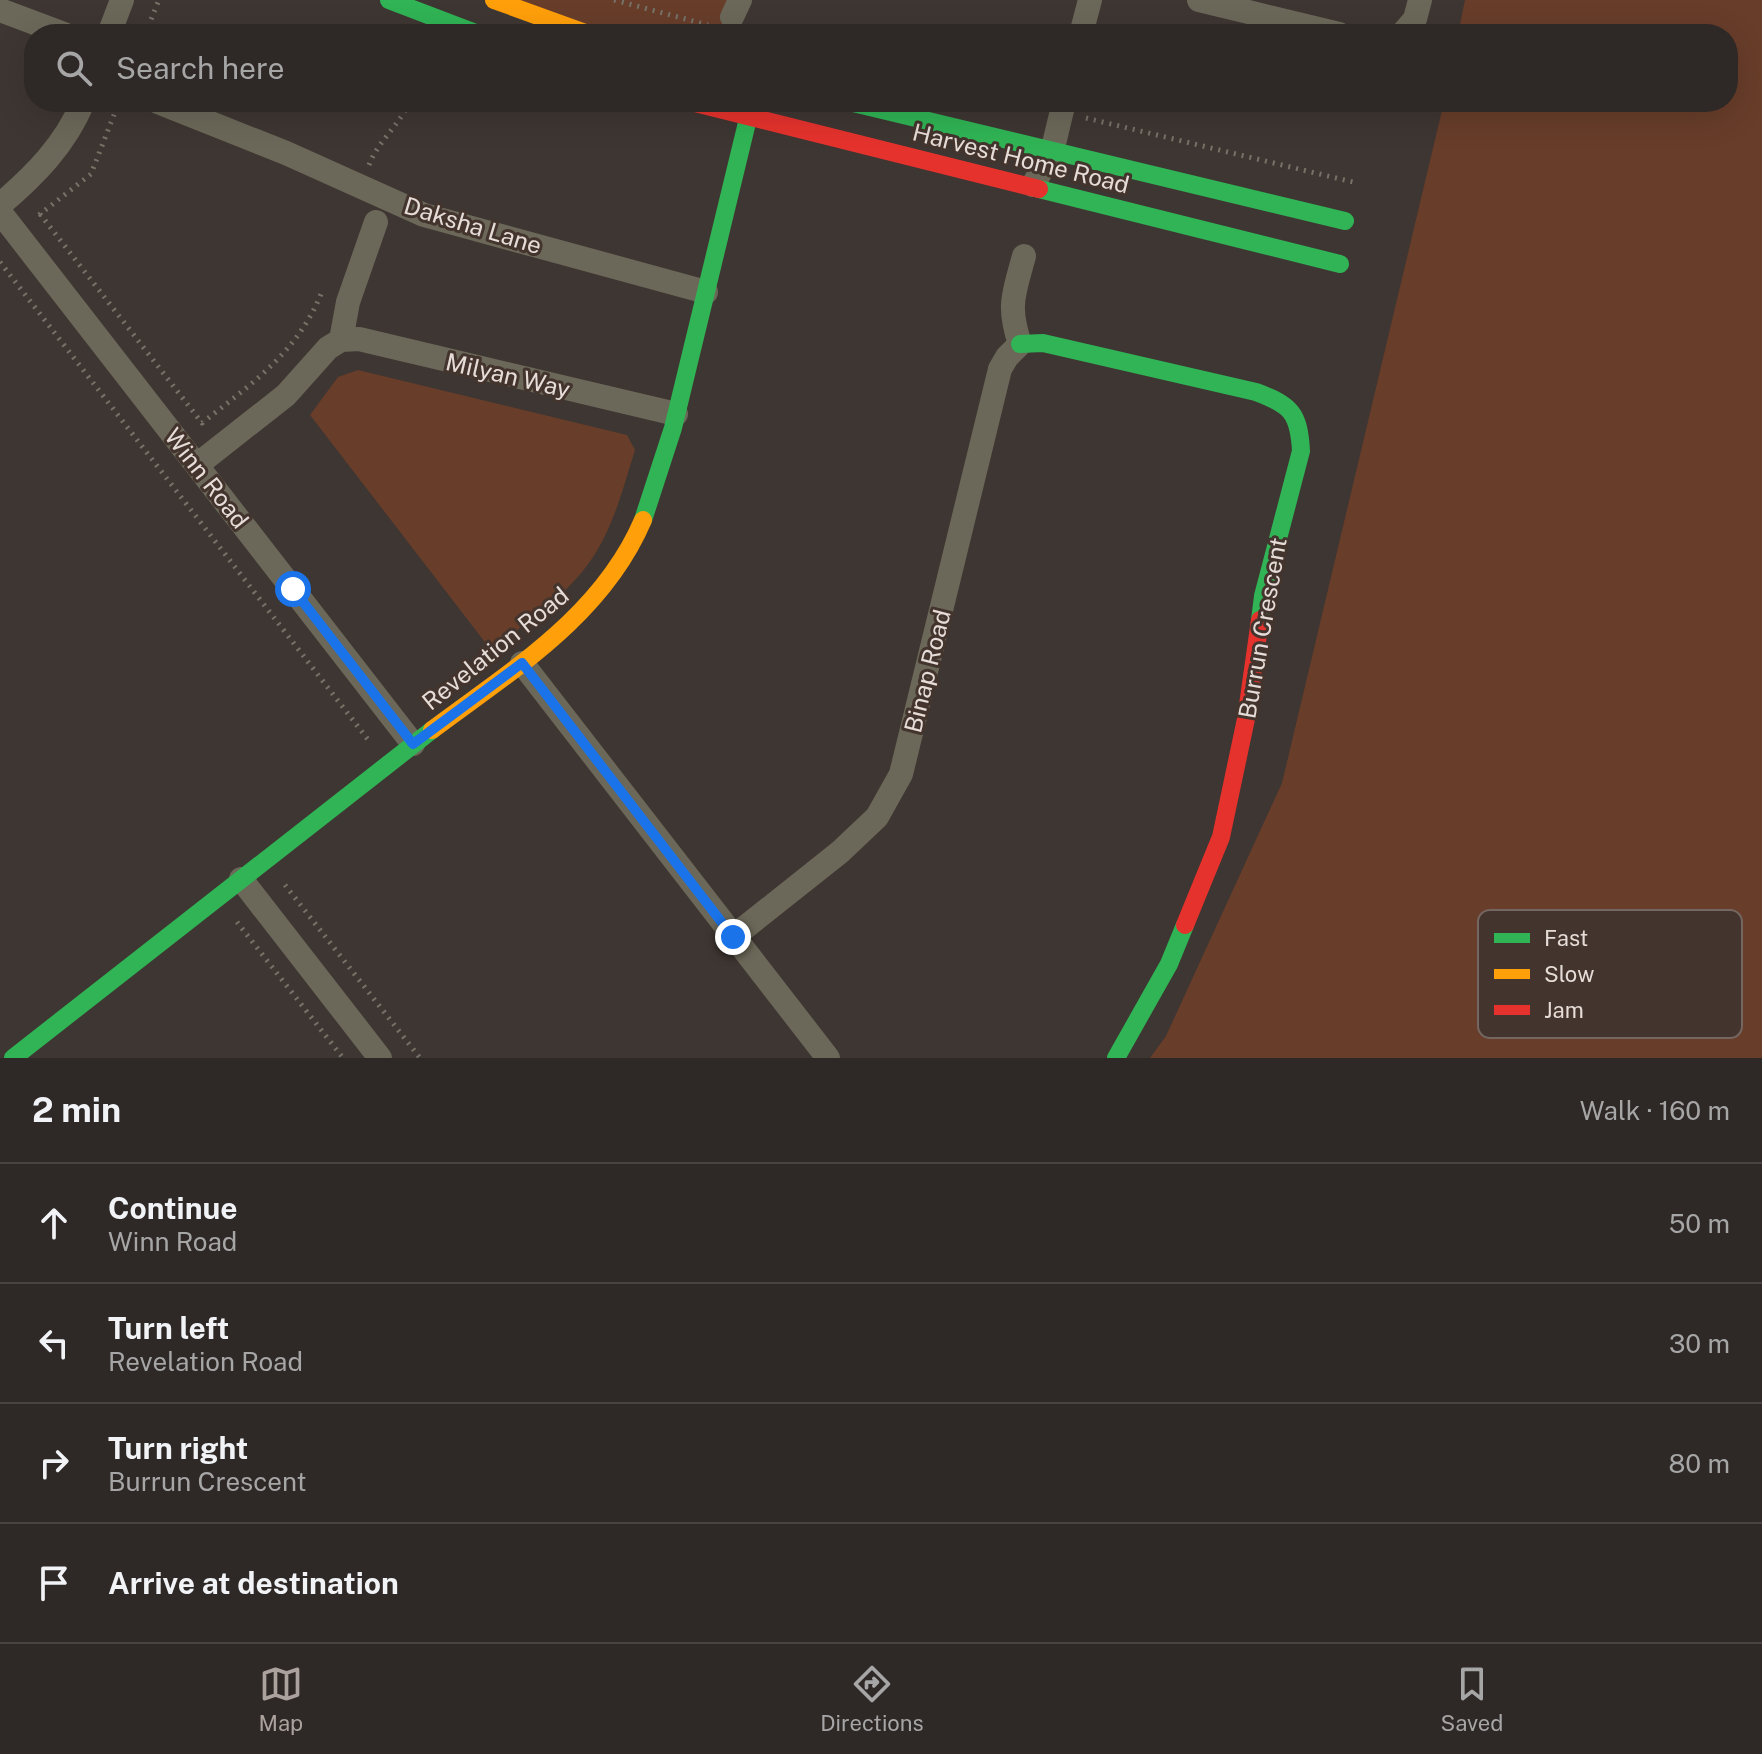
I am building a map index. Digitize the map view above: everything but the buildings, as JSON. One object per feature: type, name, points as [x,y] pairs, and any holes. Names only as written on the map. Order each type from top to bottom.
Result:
[{"type":"street","points":[[113,24],[122,0]]},
{"type":"street","points":[[389,0],[452,24]]},
{"type":"street","points":[[494,0],[560,24]]},
{"type":"street","points":[[1084,24],[1090,0]]},
{"type":"street","points":[[1199,0],[1298,24]]},
{"type":"street","points":[[1411,24],[1420,0]]},
{"type":"street","points":[[0,10],[37,24]]},
{"type":"street","points":[[0,205],[38,171],[60,145],[79,112]]},
{"type":"street","name":"Daksha Lane","points":[[182,112],[361,185],[424,215],[706,292]]},
{"type":"street","name":"Revelation Road","points":[[13,1058],[413,744],[522,663],[579,614],[605,586],[625,558],[655,488],[750,112]]},
{"type":"street","name":"Harvest Home Road","points":[[758,112],[1340,264]]},
{"type":"street","name":"Harvest Home Road","points":[[890,112],[1345,221]]},
{"type":"street","points":[[1033,185],[1052,152],[1062,112]]},
{"type":"street","name":"Winn Road","points":[[0,212],[413,744]]},
{"type":"street","points":[[197,465],[282,397],[328,348],[341,340],[348,302],[376,222]]},
{"type":"street","points":[[1020,344],[1012,319],[1012,302],[1024,256]]},
{"type":"street","name":"Milyan Way","points":[[341,340],[359,339],[676,414]]},
{"type":"street","name":"Burrun Crescent","points":[[1020,344],[1043,343],[1256,392],[1283,402],[1300,427],[1301,451],[1263,596],[1246,719],[1221,837],[1169,964],[1116,1058]]},
{"type":"street","name":"Binap Road","points":[[733,937],[840,852],[877,817],[901,774],[1000,369],[1020,344]]},
{"type":"street","points":[[522,663],[828,1058]]},
{"type":"street","points":[[241,879],[380,1058]]},
{"type":"path","points":[[149,24],[159,0]]},
{"type":"path","points":[[614,0],[730,15]]},
{"type":"path","points":[[115,112],[91,174],[40,214],[202,423],[273,367],[312,315],[323,289]]},
{"type":"path","points":[[361,185],[373,154],[405,112]]},
{"type":"path","points":[[1098,121],[1357,183]]},
{"type":"path","points":[[0,262],[371,740],[357,751],[375,774]]},
{"type":"path","points":[[297,876],[285,885],[420,1058]]},
{"type":"path","points":[[261,905],[237,922],[343,1058]]},
{"type":"shaded area","points":[[494,0],[740,0],[730,24],[560,24]]},
{"type":"shaded area","points":[[1465,0],[1762,0],[1762,1058],[1150,1058],[1166,1036],[1282,783],[1442,112],[1738,112],[1738,24],[1460,24]]},
{"type":"shaded area","points":[[358,370],[627,435],[635,450],[608,529],[585,568],[548,606],[491,650],[310,415],[338,377]]},
{"type":"traffic: fast","points":[[389,0],[452,24]]},
{"type":"traffic: fast","points":[[643,520],[673,428],[750,112]]},
{"type":"traffic: fast","points":[[891,112],[1345,221]]},
{"type":"traffic: fast","points":[[1039,189],[1340,264]]},
{"type":"traffic: fast","points":[[1020,344],[1043,343],[1256,392],[1278,401],[1291,412],[1298,428],[1301,451],[1263,596],[1260,620]]},
{"type":"traffic: fast","points":[[13,1058],[432,730]]},
{"type":"traffic: fast","points":[[1116,1058],[1169,964],[1185,925]]},
{"type":"traffic: slow","points":[[494,0],[560,24]]},
{"type":"traffic: slow","points":[[432,730],[523,662],[579,613],[604,585],[643,520]]},
{"type":"traffic: jam","points":[[731,112],[1039,189]]},
{"type":"traffic: jam","points":[[1185,925],[1221,837],[1246,719],[1260,620]]},
{"type":"route","points":[[293,589],[413,744],[522,663],[733,937]]}]
